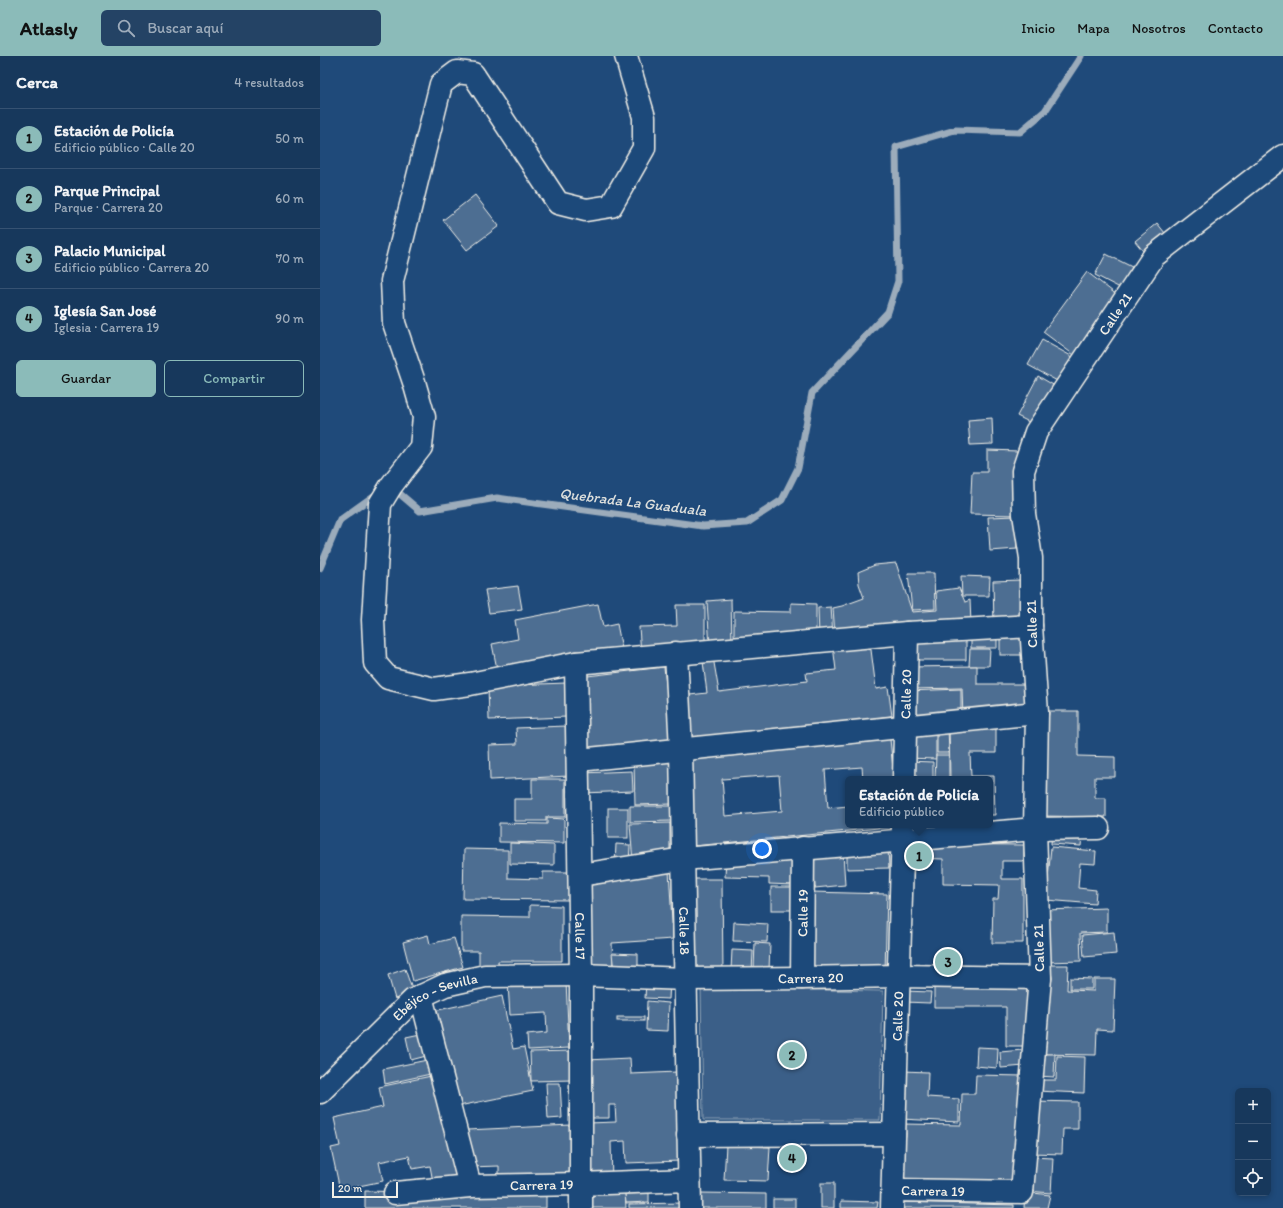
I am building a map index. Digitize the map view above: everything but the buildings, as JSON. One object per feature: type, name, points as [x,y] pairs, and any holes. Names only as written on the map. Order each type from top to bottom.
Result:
[{"type":"street","points":[[626,56],[644,117],[644,148],[611,206],[586,210],[558,203],[473,74],[457,72],[440,84],[392,281],[394,323],[424,417],[421,447],[391,486],[380,504],[373,620],[375,663],[388,678],[434,689],[470,684],[576,663],[907,633],[1031,626]]},
{"type":"street","name":"Calle 21","points":[[1022,1192],[1040,978],[1035,830],[1037,713],[1031,626],[1031,558],[1024,514],[1023,471],[1036,432],[1154,256],[1283,156]]},
{"type":"street","name":"Calle 20","points":[[904,776],[907,633]]},
{"type":"street","name":"Calle 18","points":[[676,653],[681,749],[690,1208]]},
{"type":"street","name":"Calle 17","points":[[576,663],[579,760],[581,975],[581,1208]]},
{"type":"street","points":[[579,760],[1037,713]]},
{"type":"street","points":[[580,875],[683,858],[803,848],[902,833],[1098,828]]},
{"type":"street","name":"Calle 20","points":[[893,1199],[902,833]]},
{"type":"street","name":"Calle 19","points":[[802,978],[803,848]]},
{"type":"street","name":"Carrera 20","points":[[581,975],[686,979],[898,976],[1040,978]]},
{"type":"street","name":"Ebéjico - Sevilla","points":[[320,1092],[413,1000],[445,985],[485,976],[581,975]]},
{"type":"street","points":[[421,996],[470,1186]]},
{"type":"street","points":[[688,1135],[894,1134]]},
{"type":"street","name":"Carrera 19","points":[[395,1192],[470,1186],[689,1180]]},
{"type":"street","name":"Carrera 19","points":[[893,1199],[1022,1192]]},
{"type":"shaded area","points":[[701,988],[883,991],[880,1120],[703,1120]]},
{"type":"waterway","name":"Quebrada La Guaduala","points":[[393,488],[420,511],[497,498],[703,526],[747,523],[782,500],[798,468],[812,393],[888,312],[898,281],[896,147],[955,130],[1020,132],[1045,111],[1081,56]]},
{"type":"waterway","name":"Quebrada La Guaduala","points":[[320,568],[340,520],[379,492]]},
{"type":"place","name":"Estación de Policía","points":[[919,856]]},
{"type":"place","name":"Palacio Municipal","points":[[948,962]]},
{"type":"place","name":"Parque Principal","points":[[792,1055]]},
{"type":"place","name":"Iglesía San José","points":[[792,1158]]}]
